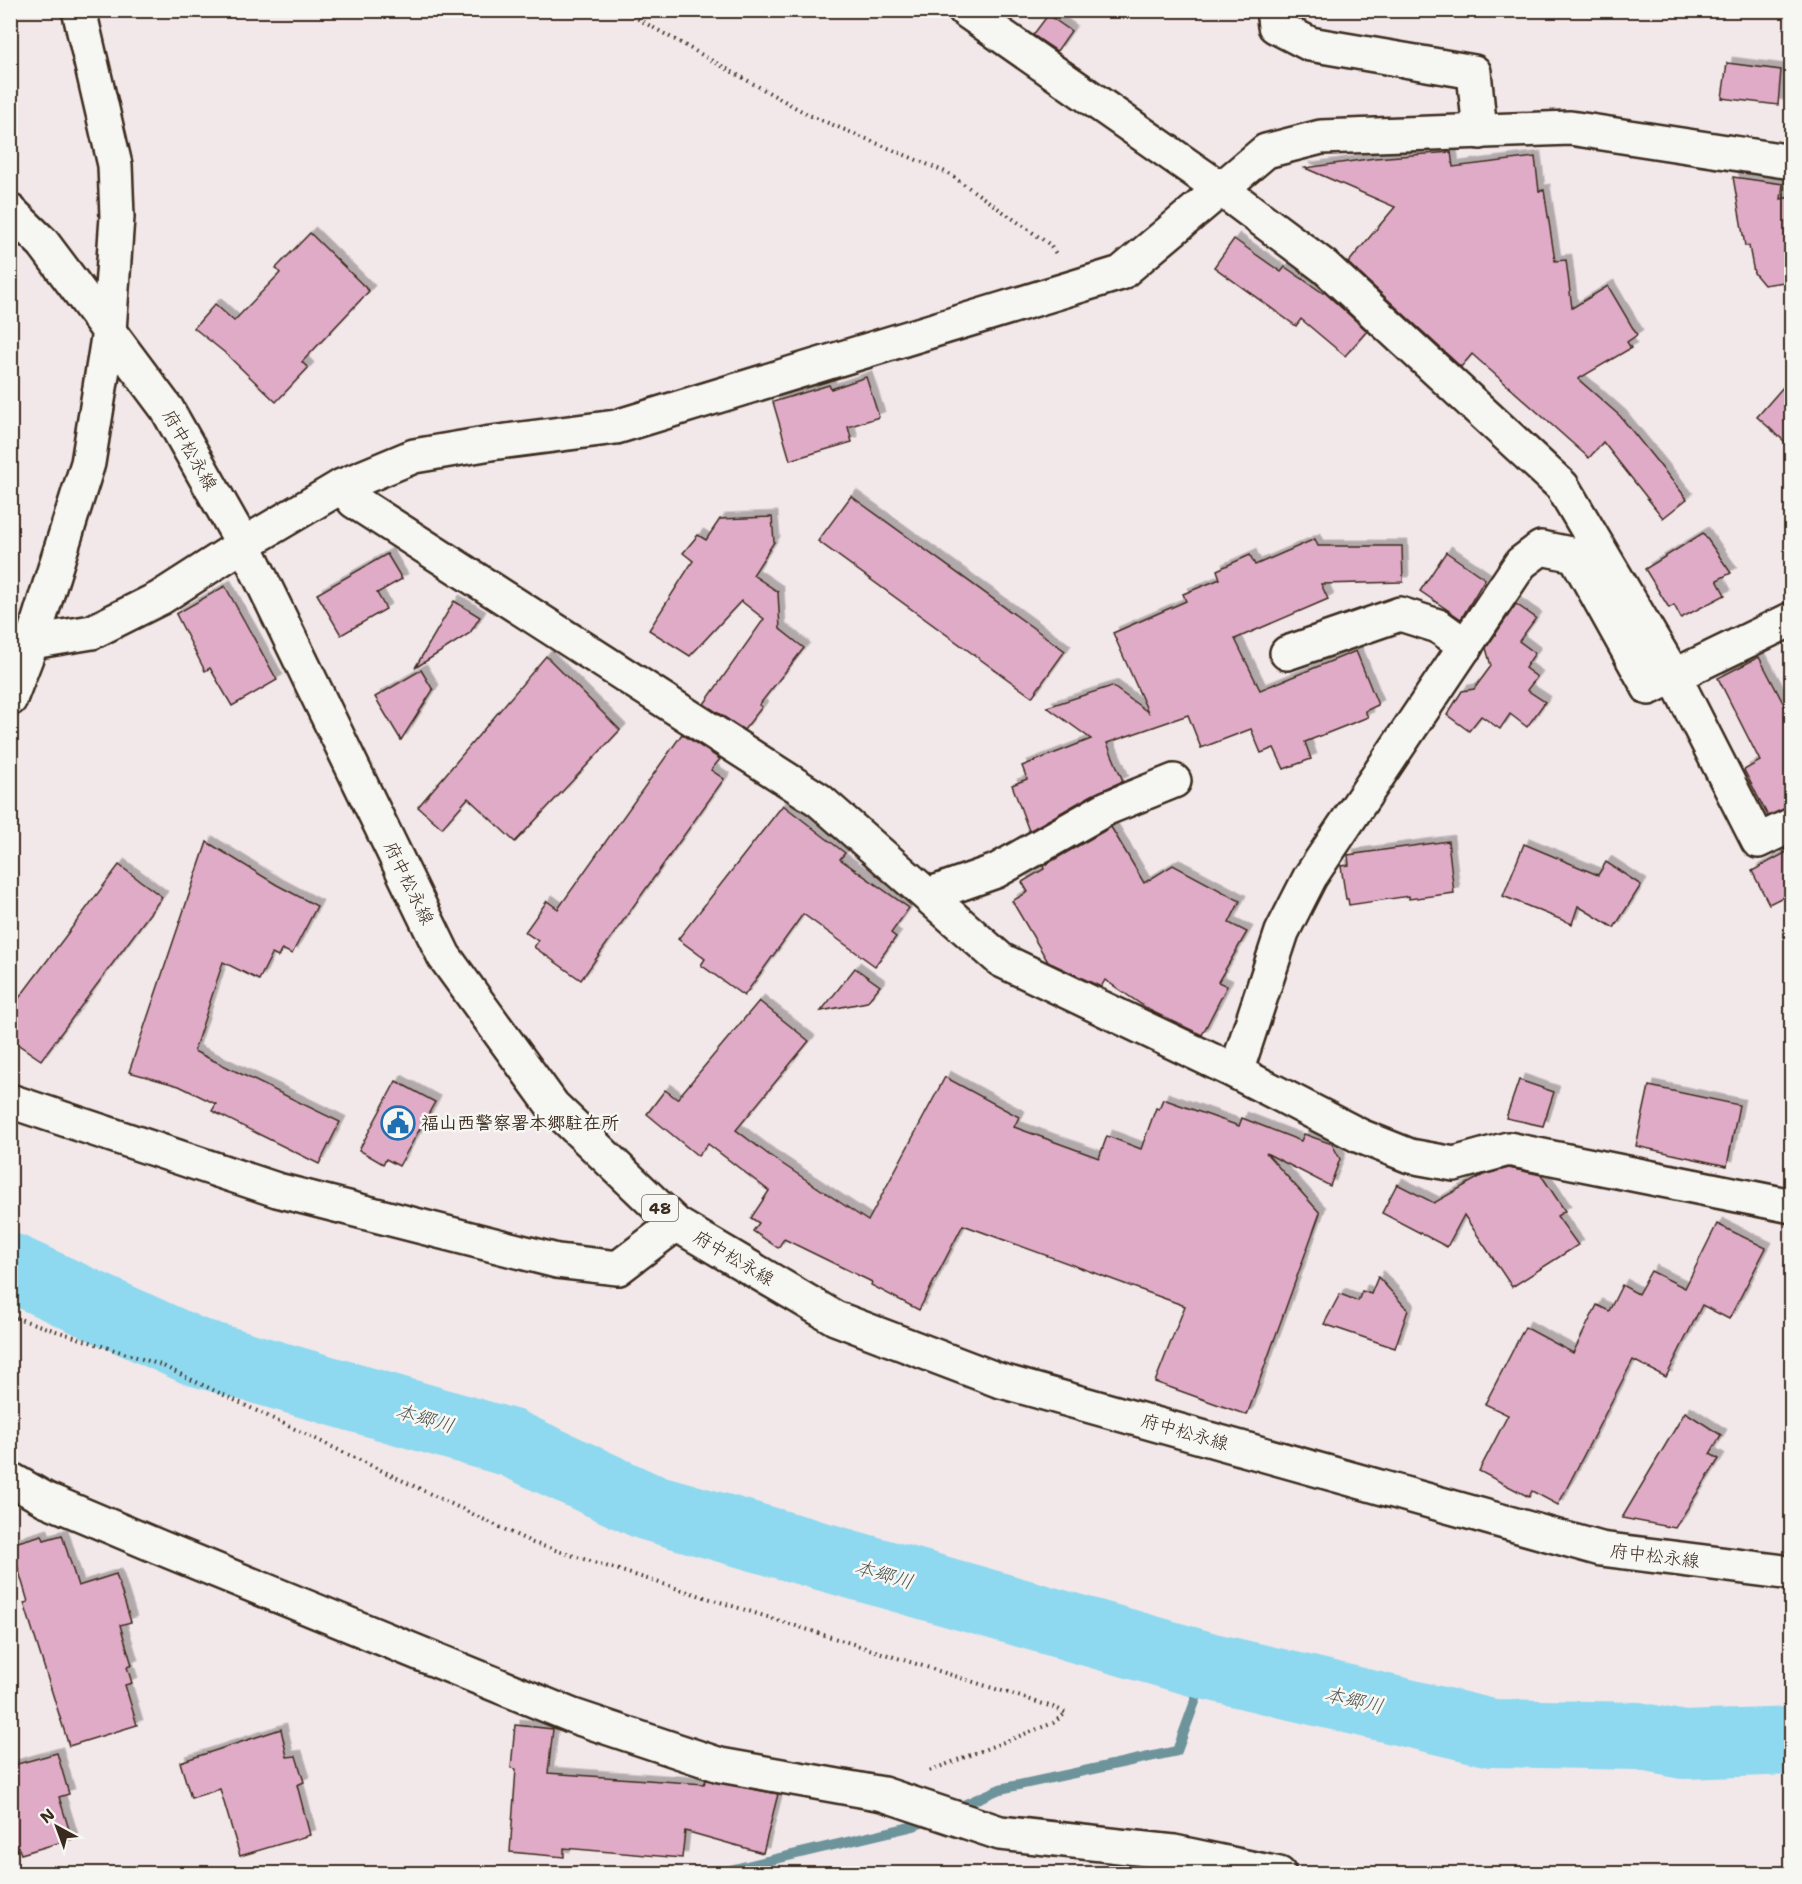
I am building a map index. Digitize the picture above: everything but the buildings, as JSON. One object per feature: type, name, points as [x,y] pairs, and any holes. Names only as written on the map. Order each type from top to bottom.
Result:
[{"type":"street","points":[[10,699],[32,642],[88,463],[109,331],[117,217],[115,165],[79,10]]},
{"type":"street","points":[[965,10],[1221,189],[1325,267],[1562,486],[1674,676],[1758,841],[1791,825]]},
{"type":"street","points":[[1274,10],[1275,26],[1310,44],[1474,72],[1480,132]]},
{"type":"street","points":[[32,642],[92,632],[160,598],[244,544],[342,486],[414,456],[491,442],[616,427],[1122,273],[1266,152],[1321,137],[1570,128],[1791,162]]},
{"type":"street","name":"府中松永線","points":[[10,211],[43,243],[167,409],[244,544],[444,956],[553,1106],[676,1224],[835,1318],[998,1380],[1601,1549],[1791,1573]]},
{"type":"street","points":[[342,486],[354,501],[819,800],[1001,960],[1236,1072],[1360,1136],[1410,1156],[1454,1164],[1508,1149],[1791,1206]]},
{"type":"street","points":[[1236,1072],[1282,932],[1310,877],[1521,563],[1541,548],[1575,555],[1649,688],[1791,619]]},
{"type":"street","points":[[1287,653],[1400,614],[1438,626],[1466,646]]},
{"type":"street","points":[[928,895],[996,871],[1107,808],[1174,781]]},
{"type":"street","points":[[10,1101],[277,1190],[556,1261],[618,1268],[676,1224]]},
{"type":"street","points":[[10,1479],[45,1499],[148,1543],[573,1716],[720,1765],[883,1794],[1000,1833],[1174,1852],[1279,1874]]},
{"type":"path","points":[[622,10],[809,115],[948,174],[1049,244],[1078,286]]},
{"type":"path","points":[[10,1316],[161,1365],[533,1542],[1066,1713],[1053,1723],[946,1763],[883,1794]]},
{"type":"waterway","name":"本郷川","points":[[10,1267],[193,1351],[511,1443],[646,1506],[1208,1666],[1492,1733],[1638,1736],[1683,1745],[1792,1741]]},
{"type":"waterway","points":[[954,1809],[1000,1789],[1177,1751],[1208,1666]]},
{"type":"waterway","points":[[713,1874],[914,1826],[931,1819]]},
{"type":"place","name":"福山西警察署本郷駐在所","points":[[398,1123]]}]
